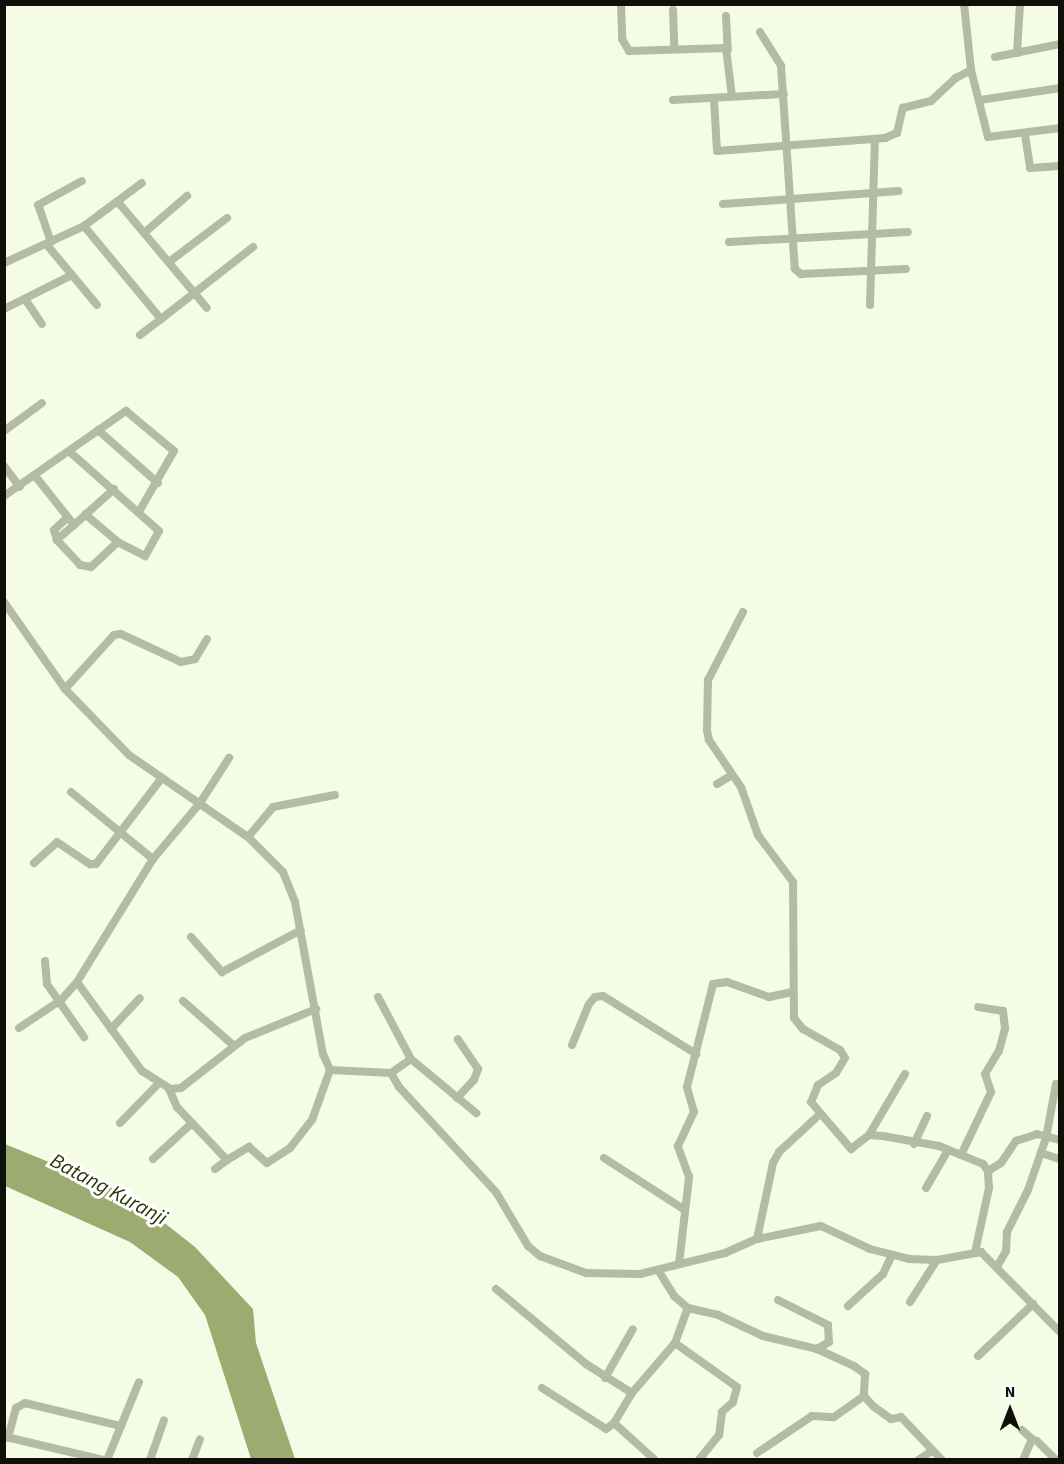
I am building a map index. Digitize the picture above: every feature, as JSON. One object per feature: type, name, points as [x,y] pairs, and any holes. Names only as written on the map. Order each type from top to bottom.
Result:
[{"type":"street","points":[[621,4],[622,39],[629,51],[722,46],[728,50]]},
{"type":"street","points":[[964,4],[971,70],[988,137],[1025,135],[1059,128]]},
{"type":"street","points":[[1017,53],[1020,4]]},
{"type":"street","points":[[673,10],[674,48]]},
{"type":"street","points":[[726,16],[732,97]]},
{"type":"street","points":[[760,32],[778,59],[784,94],[795,269],[801,274],[906,269]]},
{"type":"street","points":[[995,57],[1059,44]]},
{"type":"street","points":[[714,99],[717,151],[875,139],[892,137],[899,128],[903,108],[931,100],[956,78],[971,70]]},
{"type":"street","points":[[980,100],[1059,88]]},
{"type":"street","points":[[673,100],[784,94]]},
{"type":"street","points":[[1025,135],[1030,168],[1059,166]]},
{"type":"street","points":[[870,305],[875,139]]},
{"type":"street","points":[[82,181],[38,205],[49,244],[70,276],[97,305]]},
{"type":"street","points":[[4,263],[84,226],[142,183]]},
{"type":"street","points":[[723,204],[873,191],[899,191]]},
{"type":"street","points":[[144,233],[187,195]]},
{"type":"street","points":[[118,202],[207,308]]},
{"type":"street","points":[[169,262],[227,218]]},
{"type":"street","points":[[84,226],[161,319]]},
{"type":"street","points":[[729,242],[908,232]]},
{"type":"street","points":[[140,335],[253,247]]},
{"type":"street","points":[[4,309],[70,276]]},
{"type":"street","points":[[25,299],[42,324]]},
{"type":"street","points":[[4,431],[42,403]]},
{"type":"street","points":[[4,496],[36,477],[126,411],[168,444],[174,455],[140,510]]},
{"type":"street","points":[[98,430],[158,483]]},
{"type":"street","points":[[70,452],[140,510],[158,528],[152,547],[141,556],[118,542],[85,514]]},
{"type":"street","points":[[4,466],[20,487]]},
{"type":"street","points":[[36,477],[74,525]]},
{"type":"street","points":[[57,540],[114,489]]},
{"type":"street","points":[[67,518],[54,530],[57,540],[80,565],[88,568],[118,542]]},
{"type":"street","points":[[4,602],[65,689],[129,755],[248,837],[286,878],[301,930],[323,1054],[330,1070],[317,1112],[290,1148],[267,1164],[249,1147],[215,1168]]},
{"type":"street","points":[[743,612],[713,667],[707,693],[709,740],[747,800],[758,835],[794,882],[792,992],[796,1023],[840,1050],[845,1059],[840,1070],[823,1078],[813,1091],[811,1102],[819,1115],[851,1149],[869,1135],[905,1074]]},
{"type":"street","points":[[65,689],[114,634],[121,634],[181,662],[195,659],[207,639]]},
{"type":"street","points":[[18,1028],[62,1000],[77,982],[153,858],[200,804],[229,758]]},
{"type":"street","points":[[717,784],[732,775]]},
{"type":"street","points":[[34,863],[57,842],[90,864],[96,864],[161,779]]},
{"type":"street","points":[[71,792],[120,835],[153,858]]},
{"type":"street","points":[[248,837],[273,807],[335,795]]},
{"type":"street","points":[[190,937],[222,972],[301,930]]},
{"type":"street","points":[[45,961],[47,984],[62,1000],[84,1037]]},
{"type":"street","points":[[77,982],[142,1071],[169,1089],[177,1107],[227,1160]]},
{"type":"street","points":[[679,1264],[689,1177],[678,1146],[694,1112],[687,1087],[713,984],[728,982],[769,997],[792,992]]},
{"type":"street","points":[[572,1045],[589,1004],[595,997],[603,996],[696,1054]]},
{"type":"street","points":[[378,997],[411,1059],[476,1113]]},
{"type":"street","points":[[111,1029],[140,998]]},
{"type":"street","points":[[183,1001],[233,1046]]},
{"type":"street","points":[[961,1155],[991,1092],[985,1074],[999,1051],[1005,1029],[1003,1011],[978,1007]]},
{"type":"street","points":[[169,1089],[181,1088],[233,1046],[316,1009]]},
{"type":"street","points":[[457,1098],[474,1080],[478,1069],[458,1039]]},
{"type":"street","points":[[330,1070],[391,1073],[411,1059]]},
{"type":"street","points":[[391,1073],[496,1192],[530,1249],[560,1266],[586,1273],[658,1270],[725,1253],[758,1239],[821,1226],[892,1255],[937,1260],[975,1252],[998,1265],[1059,1332]]},
{"type":"street","points":[[120,1123],[159,1083]]},
{"type":"street","points":[[998,1265],[1006,1251],[1007,1232],[1028,1190],[1046,1138],[1056,1084]]},
{"type":"street","points":[[758,1239],[773,1163],[779,1152],[819,1115]]},
{"type":"street","points":[[914,1143],[927,1116]]},
{"type":"street","points":[[153,1159],[192,1123]]},
{"type":"street","points":[[988,1171],[1001,1163],[1016,1141],[1037,1134],[1059,1140]]},
{"type":"street","points":[[869,1135],[948,1150],[983,1164],[988,1171],[987,1205],[975,1252]]},
{"type":"street","points":[[926,1188],[948,1150]]},
{"type":"street","points":[[1041,1153],[1059,1159]]},
{"type":"street","points":[[604,1158],[685,1210]]},
{"type":"street","points":[[848,1306],[883,1274],[892,1255]]},
{"type":"street","points":[[910,1302],[937,1260]]},
{"type":"street","points":[[658,1270],[674,1296],[688,1308],[718,1315],[763,1336],[818,1349],[865,1374],[864,1396],[882,1414],[891,1419],[901,1417],[942,1460]]},
{"type":"street","points":[[496,1289],[605,1378],[632,1393]]},
{"type":"street","points":[[778,1300],[828,1325],[829,1342],[818,1349]]},
{"type":"street","points":[[978,1356],[1034,1304]]},
{"type":"street","points":[[542,1388],[601,1427],[614,1423],[632,1393],[675,1343],[688,1308]]},
{"type":"street","points":[[605,1378],[633,1329]]},
{"type":"street","points":[[675,1343],[737,1387],[733,1402],[722,1412],[721,1431],[699,1460]]},
{"type":"street","points":[[121,1426],[25,1403],[16,1408],[6,1437],[106,1460],[121,1426],[139,1382]]},
{"type":"street","points":[[757,1453],[812,1416],[834,1416],[864,1396]]},
{"type":"street","points":[[150,1460],[164,1420]]},
{"type":"street","points":[[614,1423],[654,1459]]},
{"type":"street","points":[[1022,1430],[1032,1439],[1026,1459]]},
{"type":"street","points":[[192,1460],[200,1439]]},
{"type":"street","points":[[1037,1441],[1056,1460]]},
{"type":"street","points":[[918,1460],[932,1451]]},
{"type":"water","name":"Batang Kuranji","points":[[5,1144],[129,1195],[195,1247],[253,1309],[256,1343],[295,1459],[251,1459],[205,1315],[178,1277],[130,1242],[5,1186]]}]
